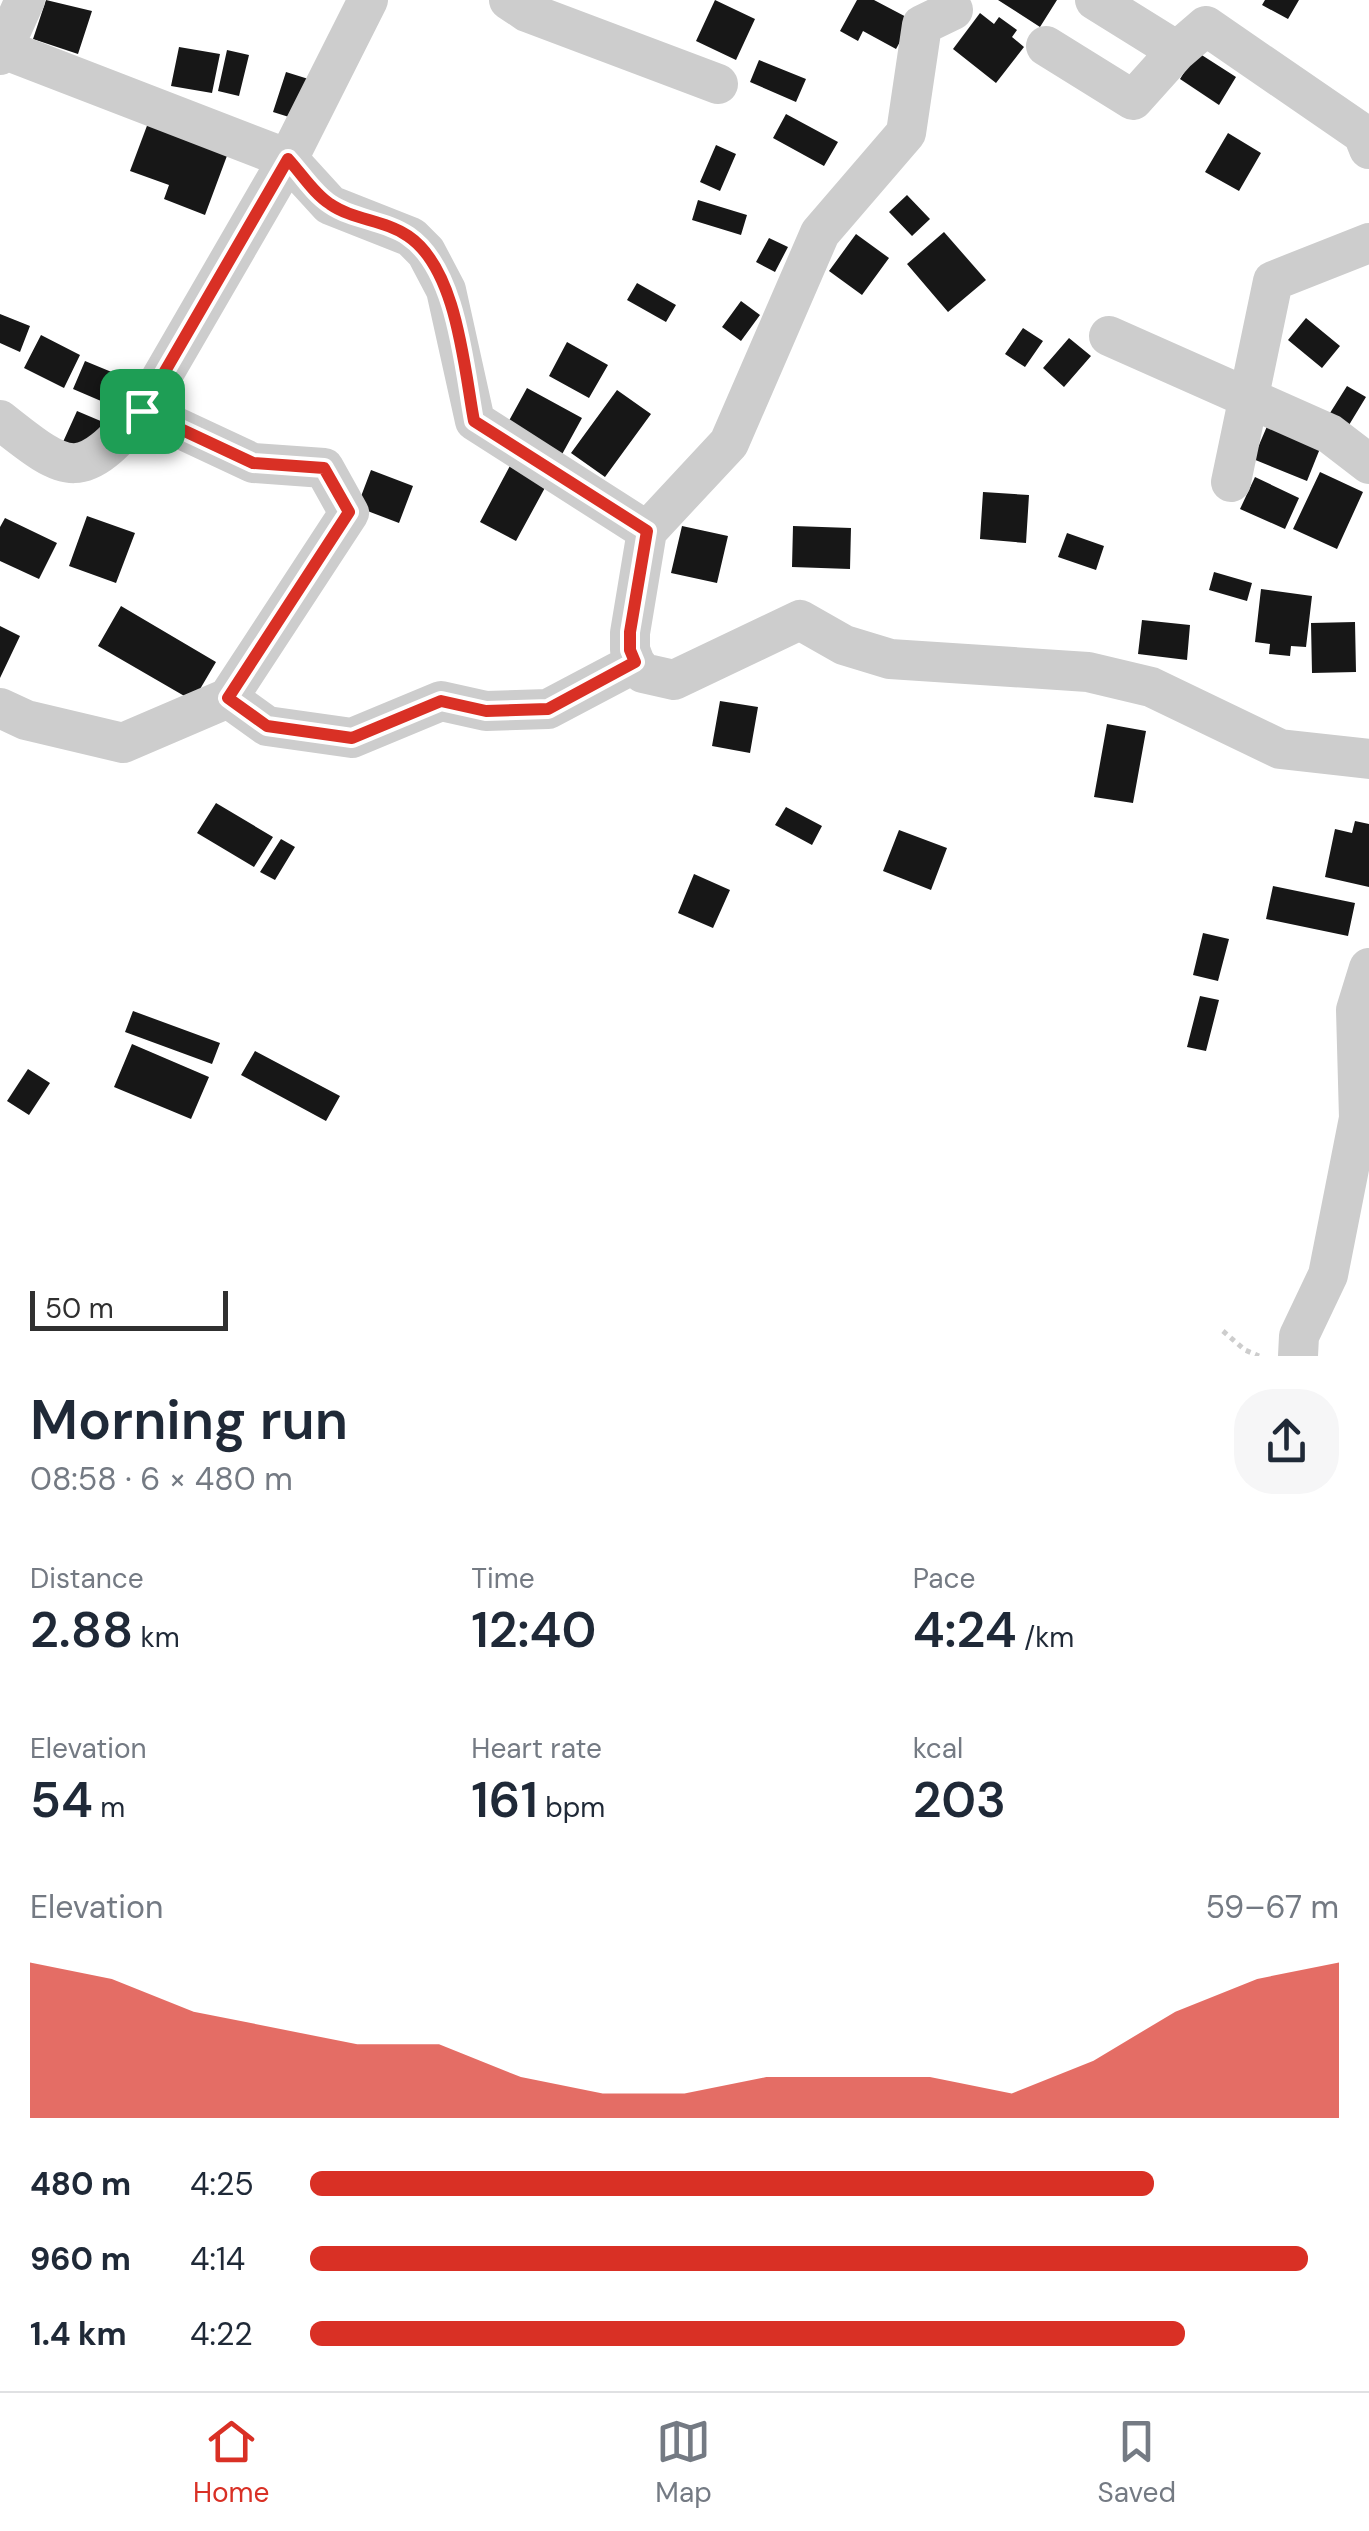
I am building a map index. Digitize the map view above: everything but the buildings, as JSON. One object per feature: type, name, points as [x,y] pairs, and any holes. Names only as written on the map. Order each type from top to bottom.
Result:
[{"type":"street","points":[[24,0],[1,52],[288,159],[330,205],[389,226],[426,252],[450,304],[474,421],[647,531]]},
{"type":"street","points":[[0,420],[62,464],[81,465],[114,444],[142,411],[288,159],[368,0]]},
{"type":"street","points":[[509,0],[528,12],[718,84]]},
{"type":"street","points":[[1094,0],[1176,51]]},
{"type":"street","points":[[953,10],[922,25],[906,133],[820,233],[729,443],[647,531],[630,632],[635,662],[644,672],[674,680],[800,620],[844,645],[890,659],[1088,672],[1136,683],[1179,699],[1280,749],[1369,759]]},
{"type":"street","points":[[1046,46],[1133,100],[1176,51],[1206,26],[1363,134],[1369,148]]},
{"type":"street","points":[[1231,482],[1273,281],[1369,244]]},
{"type":"street","points":[[1108,336],[1330,434],[1369,464]]},
{"type":"street","points":[[0,708],[26,720],[123,742],[228,698],[349,512],[324,468],[253,463],[142,411]]},
{"type":"street","points":[[228,698],[267,726],[352,738],[441,701],[486,711],[548,709],[635,662]]},
{"type":"street","points":[[1298,1356],[1299,1336],[1328,1275],[1359,1118],[1356,1010],[1369,968]]},
{"type":"path","points":[[1222,1331],[1259,1356]]},
{"type":"route","points":[[288,159],[330,205],[389,226],[410,237],[426,252],[446,290],[458,332],[474,421],[647,531],[630,632],[635,662],[548,709],[486,711],[441,701],[352,738],[267,726],[228,698],[349,512],[324,468],[253,463],[142,411],[288,159]]}]
